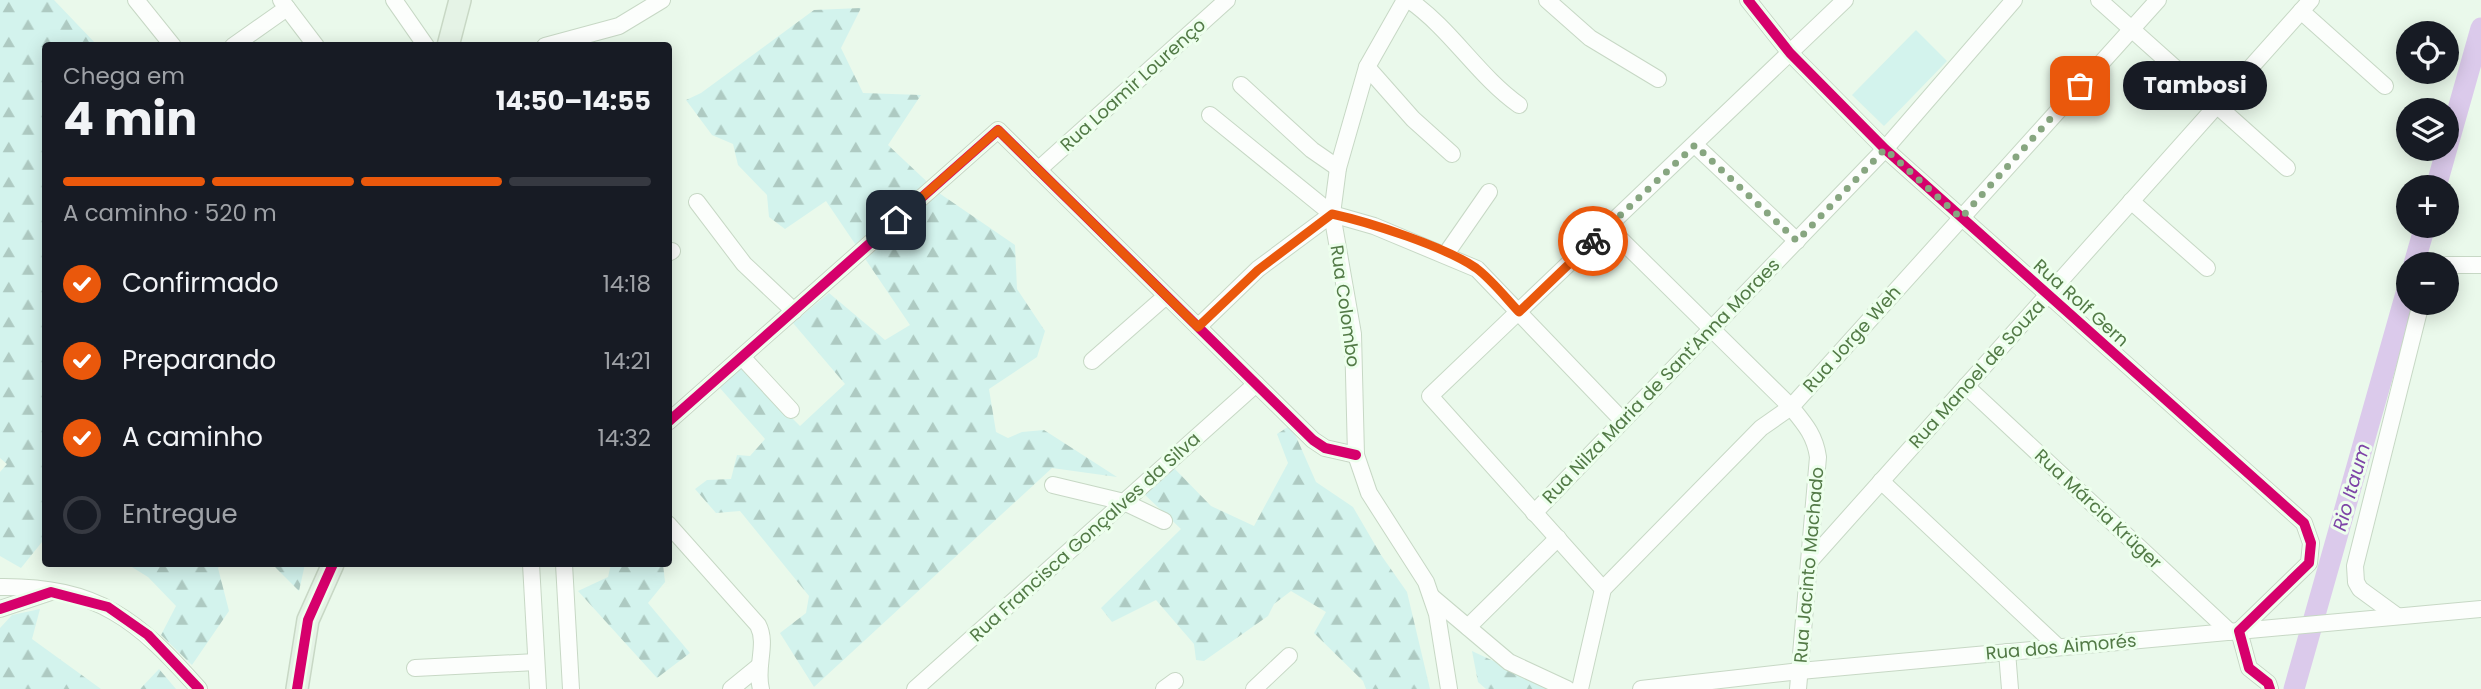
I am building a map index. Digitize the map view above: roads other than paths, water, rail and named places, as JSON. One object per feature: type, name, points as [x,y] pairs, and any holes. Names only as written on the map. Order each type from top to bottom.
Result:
[{"type":"main road","points":[[449,42],[460,0]]},
{"type":"main road","points":[[297,689],[308,620],[332,567]]},
{"type":"street","points":[[136,0],[170,42]]},
{"type":"street","points":[[394,0],[423,42]]},
{"type":"street","points":[[560,42],[619,26],[662,0]]},
{"type":"street","name":"Rua Loamir Lourenço","points":[[1038,170],[1227,0]]},
{"type":"street","points":[[1407,0],[1426,13],[1502,93],[1519,105]]},
{"type":"street","name":"Rua Colombo","points":[[1407,0],[1367,67],[1338,168],[1332,214],[1353,334],[1356,455],[1369,493],[1420,568],[1432,596],[1448,689]]},
{"type":"street","points":[[1547,0],[1590,38],[1658,79]]},
{"type":"street","name":"Rua Rolf Gern","points":[[1748,0],[1790,54],[1885,149],[2304,523],[2311,542],[2309,563],[2235,631]]},
{"type":"street","points":[[1580,689],[1603,589],[1430,396],[1845,0]]},
{"type":"street","name":"Rua Nilza Maria de Sant'Anna Moraes","points":[[1534,513],[1885,149],[2014,0]]},
{"type":"street","points":[[2099,0],[2287,168]]},
{"type":"street","name":"Rua Jorge Weh","points":[[1603,589],[1761,428],[1791,407],[2158,0]]},
{"type":"street","points":[[238,42],[284,4],[313,42]]},
{"type":"street","points":[[2306,6],[2385,86]]},
{"type":"street","name":"Rua Manoel de Souza","points":[[1810,561],[2306,6]]},
{"type":"street","points":[[1367,67],[1413,119],[1452,154]]},
{"type":"street","points":[[1241,85],[1312,150],[1338,168]]},
{"type":"street","points":[[1210,116],[1332,214],[1374,226],[1477,269],[1622,420]]},
{"type":"street","points":[[672,416],[998,130],[1313,440],[1338,453],[1356,455]]},
{"type":"street","points":[[1695,145],[1797,241]]},
{"type":"street","points":[[1446,254],[1489,192]]},
{"type":"street","points":[[2131,201],[2207,268]]},
{"type":"street","points":[[697,202],[744,264],[794,310]]},
{"type":"street","points":[[1198,327],[1258,270],[1332,214]]},
{"type":"street","name":"Rua Jacinto Machado","points":[[1608,227],[1791,407],[1812,432],[1818,457],[1798,689]]},
{"type":"street","points":[[2459,265],[2481,265]]},
{"type":"street","points":[[1093,361],[1166,296]]},
{"type":"street","points":[[2397,616],[2360,589],[2356,582],[2356,566],[2418,315]]},
{"type":"street","points":[[742,357],[791,410]]},
{"type":"street","name":"Rua Francisca Gonçalves da Silva","points":[[915,689],[1256,384]]},
{"type":"street","name":"Rua Márcia Krüger","points":[[1966,386],[2235,631]]},
{"type":"street","points":[[1881,481],[2059,647]]},
{"type":"street","points":[[1053,485],[1124,502],[1164,521]]},
{"type":"street","points":[[672,528],[758,625],[762,634],[758,667],[761,689]]},
{"type":"street","points":[[1468,627],[1558,538]]},
{"type":"street","points":[[531,567],[538,689]]},
{"type":"street","points":[[564,567],[572,689]]},
{"type":"street","points":[[0,609],[6,599],[1,583],[96,603],[118,612],[148,635],[200,689]]},
{"type":"street","points":[[0,609],[51,592]]},
{"type":"street","points":[[1432,596],[1510,662],[1534,676],[1567,689]]},
{"type":"street","name":"Rua dos Aimorés","points":[[1642,689],[1800,671],[2481,609]]},
{"type":"street","points":[[2235,631],[2249,668],[2268,683],[2270,689]]},
{"type":"street","points":[[2007,652],[2010,689]]},
{"type":"street","points":[[1254,689],[1289,656]]},
{"type":"street","points":[[415,668],[536,662]]},
{"type":"street","points":[[731,689],[758,667]]},
{"type":"waterway","name":"Rio Itaum","points":[[2439,175],[2481,28]]},
{"type":"waterway","name":"Rio Itaum","points":[[2417,252],[2422,238]]},
{"type":"waterway","name":"Rio Itaum","points":[[2294,689],[2400,315]]},
{"type":"place","name":"Tambosi","points":[[2080,86]]}]
